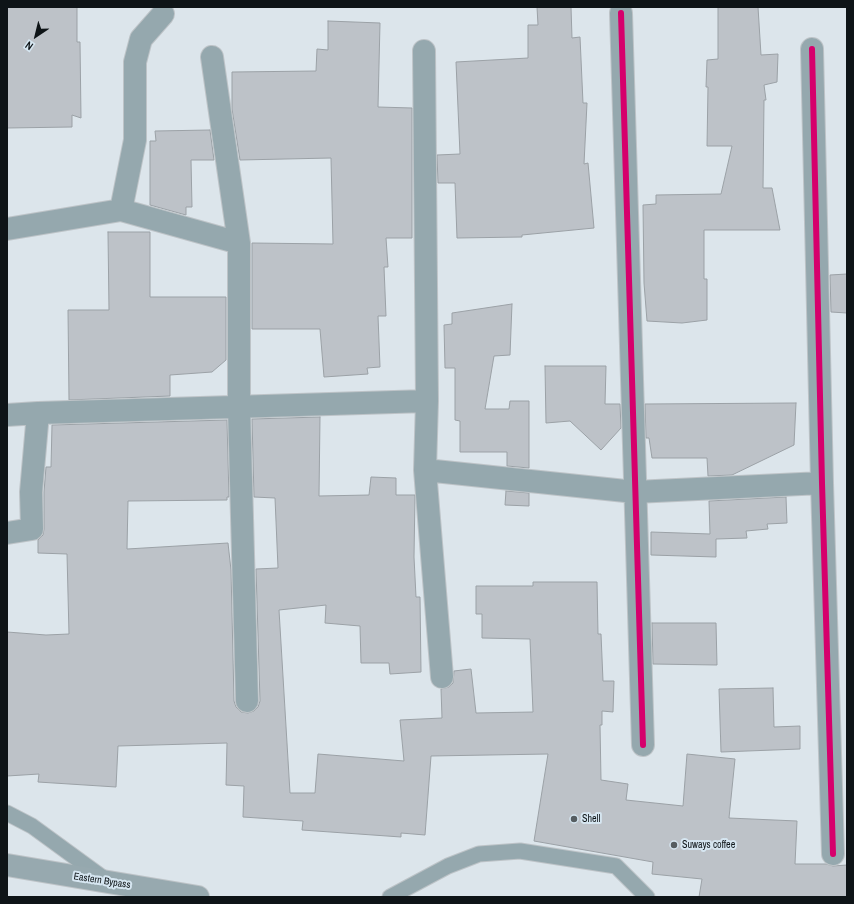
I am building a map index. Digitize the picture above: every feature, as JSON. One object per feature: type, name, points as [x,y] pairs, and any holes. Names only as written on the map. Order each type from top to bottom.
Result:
[{"type":"main road","name":"Eastern Bypass","points":[[7,865],[198,897]]},
{"type":"street","points":[[621,12],[642,745]]},
{"type":"street","points":[[121,210],[135,140],[135,62],[141,39],[163,14]]},
{"type":"street","points":[[812,49],[822,483],[833,854]]},
{"type":"street","points":[[424,51],[427,401],[425,470],[442,677]]},
{"type":"street","points":[[212,58],[239,243],[238,407],[247,700]]},
{"type":"street","points":[[7,229],[121,210],[239,243]]},
{"type":"street","points":[[7,415],[427,401]]},
{"type":"street","points":[[7,533],[32,529],[31,492],[38,413]]},
{"type":"street","points":[[425,470],[635,492],[822,483]]},
{"type":"lane","points":[[7,813],[32,826],[110,883]]},
{"type":"lane","points":[[390,897],[448,866],[479,854],[520,851],[616,866],[647,897]]},
{"type":"building","points":[[7,7],[77,7],[77,42],[80,42],[81,118],[72,115],[72,127],[7,128]]},
{"type":"building","points":[[537,7],[571,7],[572,38],[580,37],[583,103],[587,103],[584,164],[588,163],[594,228],[522,235],[522,237],[457,238],[455,183],[438,183],[437,155],[460,154],[456,62],[528,58],[528,25],[538,25]]},
{"type":"building","points":[[718,7],[758,7],[761,55],[778,54],[777,82],[764,85],[766,100],[764,100],[763,188],[772,188],[780,230],[704,230],[704,279],[707,279],[707,320],[682,323],[647,321],[644,283],[643,205],[656,204],[656,195],[721,194],[732,146],[707,146],[707,60],[718,59]]},
{"type":"building","points":[[328,21],[380,23],[378,107],[412,108],[412,238],[386,238],[388,267],[384,267],[386,316],[378,316],[380,367],[367,368],[368,374],[324,377],[320,329],[252,329],[252,243],[333,244],[331,158],[240,160],[232,109],[232,72],[316,71],[317,49],[328,50]]},
{"type":"building","points":[[210,130],[214,160],[191,160],[192,207],[186,207],[186,215],[150,205],[150,141],[156,141],[155,131]]},
{"type":"building","points":[[108,232],[150,232],[150,297],[226,297],[226,360],[212,372],[170,375],[170,396],[69,400],[68,310],[109,310]]},
{"type":"building","points":[[847,274],[847,313],[831,312],[830,275]]},
{"type":"building","points":[[512,304],[510,355],[494,356],[485,409],[509,409],[510,401],[529,401],[529,468],[507,466],[507,452],[460,452],[460,421],[455,420],[455,368],[445,368],[444,325],[452,324],[452,313]]},
{"type":"building","points":[[545,366],[606,366],[605,404],[620,404],[621,428],[601,450],[570,421],[546,423]]},
{"type":"building","points":[[796,403],[794,445],[732,475],[708,476],[707,458],[652,458],[649,438],[646,438],[645,404]]},
{"type":"building","points":[[320,417],[319,496],[369,495],[371,477],[396,478],[396,495],[415,495],[414,557],[416,597],[420,597],[421,672],[390,674],[389,663],[361,663],[360,626],[325,623],[326,605],[279,610],[290,793],[315,793],[318,754],[404,761],[400,720],[442,718],[441,689],[449,687],[453,683],[454,671],[471,669],[476,713],[533,712],[530,639],[482,638],[482,614],[476,614],[476,586],[533,586],[533,582],[597,582],[598,634],[601,634],[603,681],[614,681],[613,712],[602,711],[602,725],[600,725],[601,780],[628,784],[626,800],[683,806],[687,754],[735,759],[729,818],[797,821],[795,864],[826,864],[833,866],[847,865],[847,897],[699,897],[702,879],[652,874],[653,862],[534,841],[548,754],[431,756],[425,835],[401,833],[401,837],[302,830],[303,821],[243,817],[244,786],[226,785],[227,743],[118,746],[116,787],[38,782],[39,774],[7,776],[7,632],[46,635],[69,634],[67,554],[38,553],[38,540],[43,535],[44,529],[46,467],[51,467],[52,425],[227,420],[229,497],[227,497],[227,500],[128,501],[127,549],[228,543],[231,570],[234,701],[236,707],[241,712],[248,713],[254,711],[258,707],[260,701],[256,569],[278,568],[275,498],[254,497],[252,419]]},
{"type":"building","points":[[506,491],[529,493],[529,506],[505,505]]},
{"type":"building","points":[[786,497],[787,523],[767,524],[768,529],[746,531],[747,538],[716,539],[716,557],[651,555],[651,532],[710,534],[709,501]]},
{"type":"building","points":[[652,623],[716,623],[717,665],[653,664]]},
{"type":"building","points":[[773,688],[774,727],[800,726],[800,749],[721,752],[719,689]]},
{"type":"cycle path","points":[[621,13],[643,745]]},
{"type":"cycle path","points":[[812,49],[822,483],[833,854]]},
{"type":"place","name":"Shell","points":[[574,819]]},
{"type":"place","name":"Suways coffee","points":[[674,845]]}]
